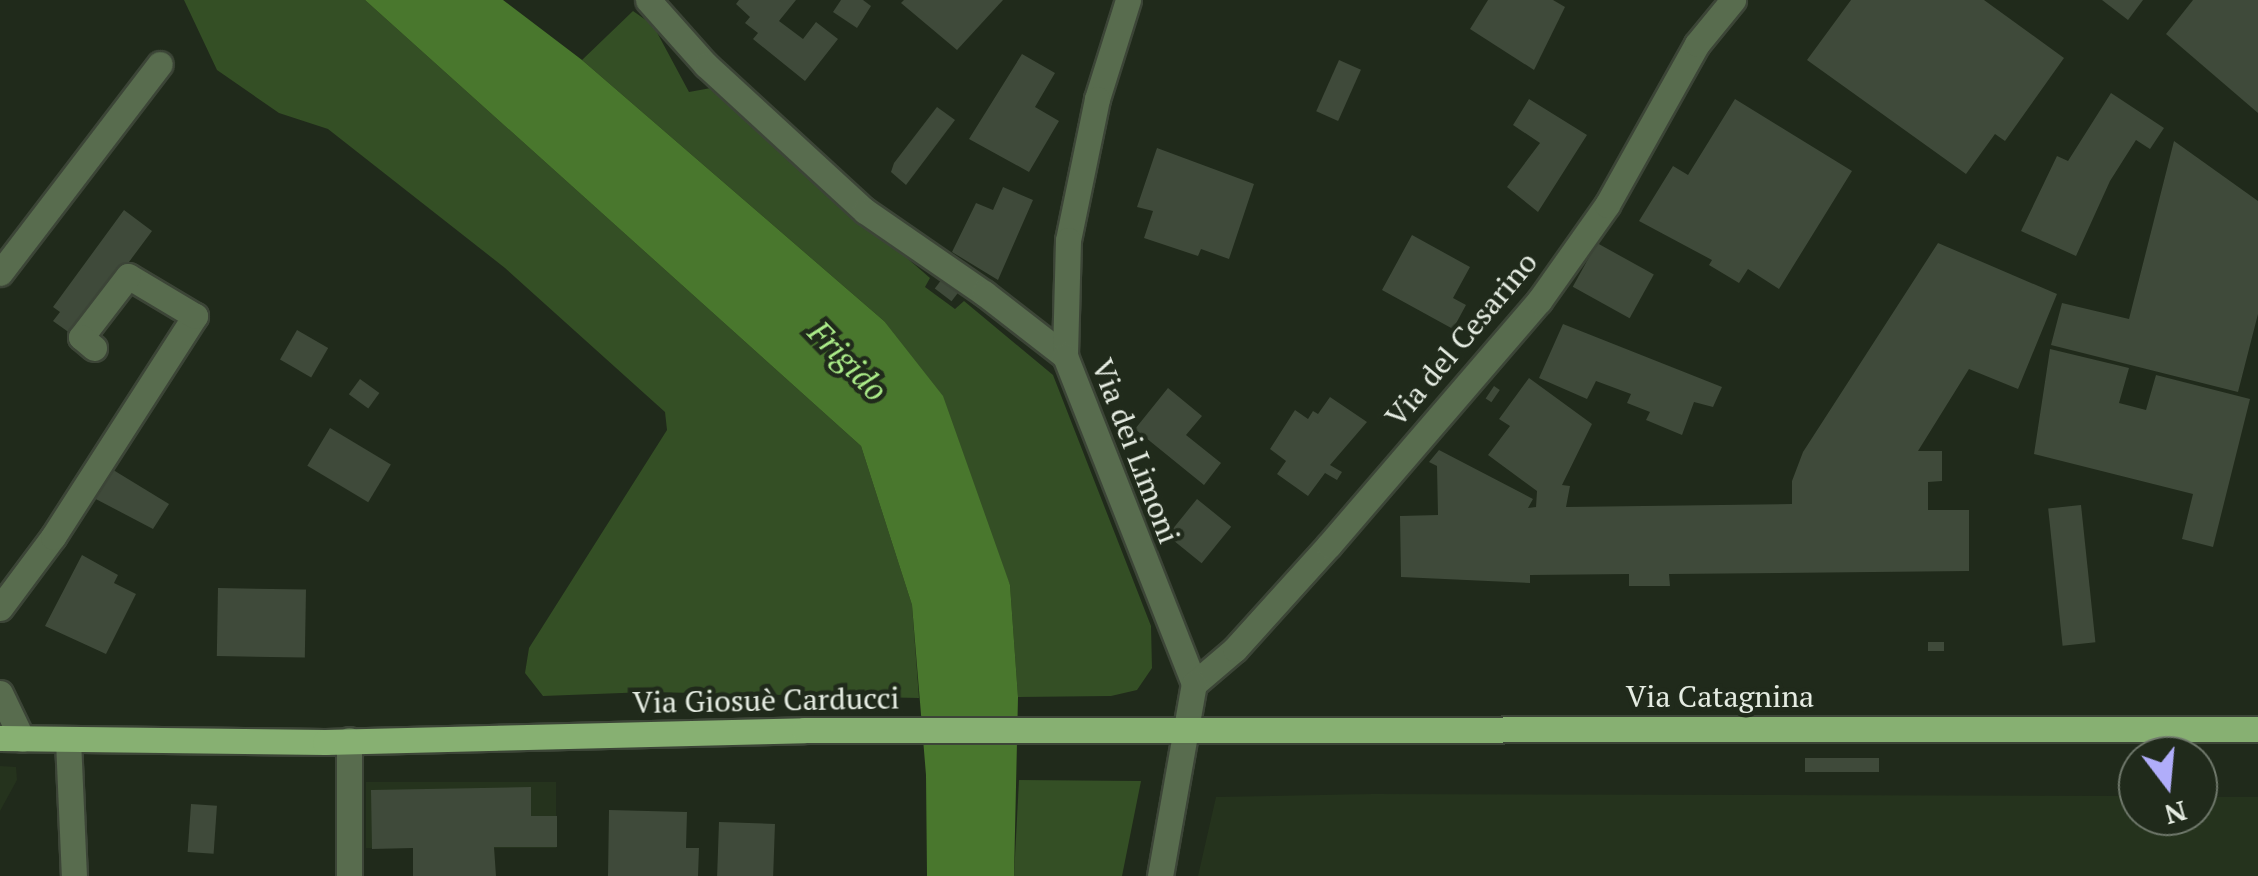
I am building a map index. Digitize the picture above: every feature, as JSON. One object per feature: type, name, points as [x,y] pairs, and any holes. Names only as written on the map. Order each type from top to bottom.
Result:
[{"type":"main road","name":"Via Catagnina","points":[[1183,728],[2258,728]]},
{"type":"main road","name":"Via Giosuè Carducci","points":[[11,739],[349,740],[804,730],[1183,728]]},
{"type":"street","points":[[648,0],[706,66],[865,212],[1065,356]]},
{"type":"street","name":"Via dei Limoni","points":[[1128,0],[1097,99],[1068,240],[1065,356],[1194,684]]},
{"type":"street","name":"Via del Cesarino","points":[[1194,684],[1236,649],[1539,301],[1607,206],[1697,44],[1733,0]]},
{"type":"street","points":[[0,273],[160,64]]},
{"type":"street","points":[[0,608],[52,537],[196,316],[128,276],[81,336],[94,348]]},
{"type":"street","points":[[1160,876],[1183,728],[1194,684]]},
{"type":"street","points":[[0,693],[11,739]]},
{"type":"street","points":[[68,740],[74,876]]},
{"type":"street","points":[[349,740],[349,876]]},
{"type":"shaded area","points":[[184,0],[365,0],[861,446],[912,605],[919,698],[648,692],[543,696],[525,673],[529,648],[667,430],[665,412],[505,268],[328,129],[279,113],[217,70]]},
{"type":"shaded area","points":[[633,11],[653,25],[689,92],[711,88],[930,278],[925,287],[955,309],[964,301],[1053,375],[1151,626],[1152,668],[1137,690],[1111,696],[1018,697],[1010,585],[884,321],[582,60]]},
{"type":"shaded area","points":[[0,766],[16,767],[17,780],[0,811]]},
{"type":"shaded area","points":[[1019,780],[1141,781],[1122,876],[1014,876]]},
{"type":"shaded area","points":[[366,782],[556,782],[556,848],[366,848]]},
{"type":"shaded area","points":[[2118,796],[2118,836],[2218,836],[2218,797],[2258,797],[2258,876],[1198,876],[1216,797]]},
{"type":"water","name":"Frigido","points":[[365,0],[503,0],[582,60],[884,321],[943,396],[1010,585],[1018,697],[1014,876],[927,876],[926,775],[912,605],[861,446]]},
{"type":"building","points":[[739,0],[796,0],[779,21],[803,39],[816,22],[838,39],[805,81],[753,39],[758,33],[745,23],[750,17],[736,4]]},
{"type":"building","points":[[841,0],[863,0],[871,6],[857,28],[833,12]]},
{"type":"building","points":[[1003,0],[957,50],[901,3]]},
{"type":"building","points":[[1488,0],[1553,0],[1565,7],[1534,70],[1470,29]]},
{"type":"building","points":[[1851,0],[1984,0],[2064,58],[2005,141],[1995,134],[1966,174],[1807,60]]},
{"type":"building","points":[[2102,0],[2143,0],[2128,20]]},
{"type":"building","points":[[2193,0],[2258,0],[2258,113],[2166,34]]},
{"type":"building","points":[[1022,54],[1055,73],[1035,107],[1059,121],[1029,172],[969,139]]},
{"type":"building","points":[[1339,60],[1361,70],[1338,121],[1316,111]]},
{"type":"building","points":[[2111,93],[2164,128],[2150,149],[2136,140],[2110,181],[2076,256],[2021,231],[2057,156],[2068,161]]},
{"type":"building","points":[[1529,99],[1587,135],[1538,212],[1507,187],[1540,143],[1513,125]]},
{"type":"building","points":[[1735,99],[1852,171],[1779,289],[1748,269],[1739,283],[1709,265],[1712,260],[1639,221],[1673,166],[1688,175]]},
{"type":"building","points":[[937,107],[955,120],[906,185],[891,172],[894,163]]},
{"type":"building","points":[[2174,141],[2258,201],[2258,314],[2238,392],[2051,345],[2062,303],[2129,319]]},
{"type":"building","points":[[1157,148],[1254,184],[1229,259],[1201,249],[1198,256],[1144,238],[1153,211],[1137,207]]},
{"type":"building","points":[[1003,187],[1033,200],[998,280],[952,252],[976,203],[993,210]]},
{"type":"building","points":[[124,210],[152,231],[74,336],[53,321],[60,312],[53,307]]},
{"type":"building","points":[[1412,235],[1470,267],[1453,298],[1466,305],[1453,329],[1382,290]]},
{"type":"building","points":[[1597,243],[1654,275],[1630,318],[1573,287]]},
{"type":"building","points":[[1938,243],[2057,294],[2018,389],[1969,369],[1918,451],[1942,451],[1942,481],[1928,482],[1928,510],[1969,510],[1969,571],[1669,574],[1670,586],[1629,586],[1629,574],[1530,575],[1530,583],[1401,577],[1400,516],[1438,515],[1437,466],[1429,462],[1439,450],[1533,499],[1528,508],[1536,507],[1537,491],[1488,455],[1510,426],[1499,419],[1529,378],[1592,424],[1562,485],[1570,486],[1566,507],[1792,504],[1792,481],[1803,452]]},
{"type":"building","points":[[942,279],[959,292],[952,301],[935,289]]},
{"type":"building","points":[[1563,324],[1722,387],[1713,407],[1694,402],[1682,435],[1646,420],[1650,412],[1627,403],[1631,394],[1596,381],[1587,399],[1539,378]]},
{"type":"building","points":[[297,330],[328,348],[311,377],[280,359]]},
{"type":"building","points":[[2050,349],[2129,368],[2119,403],[2146,410],[2156,375],[2250,399],[2213,547],[2182,539],[2193,494],[2034,454]]},
{"type":"building","points":[[360,379],[379,393],[368,408],[349,394]]},
{"type":"building","points":[[1494,386],[1500,390],[1491,402],[1486,398]]},
{"type":"building","points":[[1168,388],[1202,416],[1186,435],[1221,463],[1204,485],[1135,429]]},
{"type":"building","points":[[1330,397],[1367,422],[1330,465],[1342,472],[1337,480],[1325,473],[1308,496],[1277,474],[1286,461],[1270,449],[1295,410],[1308,419],[1313,411],[1318,414]]},
{"type":"building","points":[[330,428],[391,465],[368,502],[307,466]]},
{"type":"building","points":[[110,468],[169,504],[153,529],[92,497]]},
{"type":"building","points":[[1197,499],[1231,527],[1202,563],[1167,536]]},
{"type":"building","points":[[2081,505],[2095,642],[2063,646],[2048,508]]},
{"type":"building","points":[[82,555],[118,575],[114,583],[136,594],[106,654],[45,626]]},
{"type":"building","points":[[218,588],[306,590],[305,658],[217,656]]},
{"type":"building","points":[[1928,642],[1944,642],[1944,651],[1928,651]]},
{"type":"building","points":[[1805,758],[1879,758],[1879,772],[1805,772]]},
{"type":"building","points":[[531,787],[531,816],[557,816],[557,847],[494,847],[496,876],[413,876],[413,848],[372,849],[371,790]]},
{"type":"building","points":[[191,804],[217,806],[214,854],[188,852]]},
{"type":"building","points":[[609,810],[687,812],[686,848],[699,848],[698,876],[608,876]]},
{"type":"building","points":[[719,822],[775,824],[773,876],[717,876]]}]
